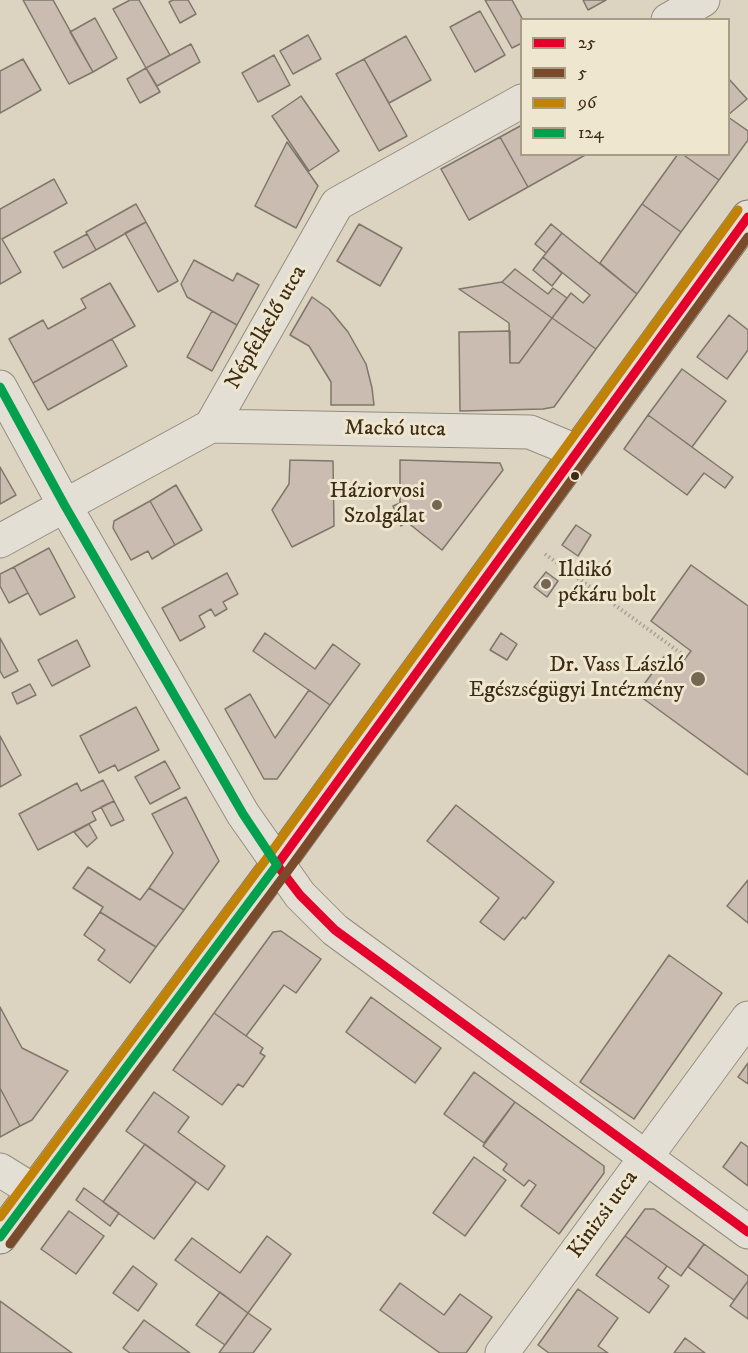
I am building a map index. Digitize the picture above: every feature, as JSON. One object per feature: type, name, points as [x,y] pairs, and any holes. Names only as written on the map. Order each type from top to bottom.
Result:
[{"type":"street","points":[[672,18],[703,0]]},
{"type":"street","name":"Népfelkelő utca","points":[[211,426],[337,204],[520,102]]},
{"type":"street","points":[[0,1236],[277,865],[748,217]]},
{"type":"street","points":[[0,387],[65,506],[243,814],[300,895],[335,930],[748,1232]]},
{"type":"street","points":[[0,542],[211,426]]},
{"type":"street","name":"Mackó utca","points":[[211,426],[530,432],[576,451]]},
{"type":"street","name":"Kinizsi utca","points":[[502,1353],[748,1018]]},
{"type":"street","points":[[0,1170],[34,1191]]},
{"type":"path","points":[[545,554],[686,657]]},
{"type":"building","points":[[23,0],[53,0],[93,72],[69,84]]},
{"type":"building","points":[[130,0],[139,0],[170,55],[146,68],[113,9]]},
{"type":"building","points":[[188,0],[196,14],[180,23],[169,2]]},
{"type":"building","points":[[485,0],[512,0],[522,18],[520,18],[520,44],[512,48]]},
{"type":"building","points":[[583,0],[606,0],[588,10]]},
{"type":"building","points":[[480,11],[505,55],[475,72],[450,27]]},
{"type":"building","points":[[95,18],[117,58],[93,72],[70,32]]},
{"type":"building","points":[[308,35],[321,59],[293,74],[280,51]]},
{"type":"building","points":[[406,36],[431,80],[389,103],[364,59]]},
{"type":"building","points":[[191,44],[200,62],[157,86],[146,68]]},
{"type":"building","points":[[274,55],[290,85],[258,102],[242,73]]},
{"type":"building","points":[[23,59],[41,90],[0,113],[0,71]]},
{"type":"building","points":[[364,59],[407,136],[379,151],[336,74]]},
{"type":"building","points":[[146,68],[160,92],[140,103],[127,79]]},
{"type":"building","points":[[730,80],[747,99],[730,113]]},
{"type":"building","points":[[301,96],[339,151],[309,171],[272,116]]},
{"type":"building","points":[[730,118],[748,131],[748,140],[719,180],[685,156],[730,156]]},
{"type":"building","points":[[520,126],[520,156],[583,156],[528,187],[500,137]]},
{"type":"building","points":[[500,137],[528,187],[469,220],[441,169]]},
{"type":"building","points":[[287,142],[318,186],[296,228],[255,206]]},
{"type":"building","points":[[677,156],[685,156],[719,180],[681,232],[642,204]]},
{"type":"building","points":[[54,179],[67,203],[2,239],[21,272],[0,284],[0,209]]},
{"type":"building","points":[[136,204],[146,222],[96,250],[86,232]]},
{"type":"building","points":[[642,204],[681,232],[637,294],[600,263]]},
{"type":"building","points":[[146,222],[178,281],[158,292],[125,233]]},
{"type":"building","points":[[359,224],[402,248],[380,286],[337,261]]},
{"type":"building","points":[[551,224],[562,233],[546,253],[535,244]]},
{"type":"building","points":[[562,233],[637,294],[596,349],[552,318],[571,293],[583,303],[590,295],[543,257]]},
{"type":"building","points":[[87,234],[96,250],[63,268],[54,252]]},
{"type":"building","points":[[543,257],[562,273],[552,286],[533,270]]},
{"type":"building","points":[[194,260],[233,281],[237,273],[259,285],[237,325],[187,297],[181,284]]},
{"type":"building","points":[[515,269],[548,294],[553,288],[567,298],[552,318],[502,282]]},
{"type":"building","points":[[502,282],[552,318],[519,363],[510,363],[509,323],[459,289]]},
{"type":"building","points":[[110,283],[135,326],[33,383],[9,339],[43,320],[48,329],[86,308],[81,299]]},
{"type":"building","points":[[312,297],[329,309],[348,332],[366,364],[374,405],[331,405],[331,382],[309,346],[290,335]]},
{"type":"building","points":[[212,311],[237,325],[212,371],[187,357]]},
{"type":"building","points":[[729,315],[748,330],[748,350],[727,379],[697,357]]},
{"type":"building","points":[[552,318],[596,349],[554,407],[460,411],[459,332],[510,331],[510,363],[519,363]]},
{"type":"building","points":[[112,339],[127,366],[48,410],[33,383]]},
{"type":"building","points":[[682,369],[726,401],[692,447],[648,415]]},
{"type":"building","points":[[648,415],[733,477],[725,488],[704,473],[687,495],[624,449]]},
{"type":"building","points":[[290,460],[333,461],[334,526],[292,547],[272,510],[289,484]]},
{"type":"building","name":"Háziorvosi Szolgálat","points":[[400,460],[500,463],[503,470],[442,550],[407,522],[401,526],[393,506],[400,503]]},
{"type":"building","points":[[0,467],[16,495],[0,504]]},
{"type":"building","points":[[176,485],[202,530],[175,545],[150,501]]},
{"type":"building","points":[[150,501],[175,545],[152,559],[148,551],[131,560],[113,528],[114,521]]},
{"type":"building","points":[[576,525],[591,535],[578,556],[562,545]]},
{"type":"building","points":[[49,548],[75,597],[40,615],[14,567]]},
{"type":"building","name":"Dr. Vass László Egészségügyi Intézmény","points":[[691,565],[748,606],[748,775],[637,694],[666,654],[681,664],[691,651],[651,621]]},
{"type":"building","points":[[14,567],[28,593],[9,603],[0,586],[0,574]]},
{"type":"building","name":"Ildikó pékáru bolt","points":[[546,572],[558,581],[547,597],[534,587]]},
{"type":"building","points":[[227,573],[238,594],[223,602],[227,609],[215,616],[211,609],[199,616],[205,627],[180,641],[162,608]]},
{"type":"building","points":[[265,633],[315,669],[333,644],[360,664],[330,705],[253,651]]},
{"type":"building","points":[[501,633],[517,644],[507,660],[490,650]]},
{"type":"building","points":[[0,638],[18,671],[4,678],[0,671]]},
{"type":"building","points":[[77,640],[90,666],[52,686],[38,660]]},
{"type":"building","points":[[30,684],[36,695],[17,704],[12,693]]},
{"type":"building","points":[[309,690],[330,705],[277,779],[264,779],[225,709],[250,694],[275,738]]},
{"type":"building","points":[[136,707],[159,750],[118,771],[115,765],[99,773],[80,736]]},
{"type":"building","points":[[0,736],[21,775],[0,787]]},
{"type":"building","points":[[165,761],[180,788],[150,804],[135,777]]},
{"type":"building","points":[[103,780],[114,801],[92,812],[96,820],[38,850],[19,814],[77,783],[81,791]]},
{"type":"building","points":[[186,797],[219,861],[184,910],[149,888],[173,853],[152,814]]},
{"type":"building","points":[[114,801],[124,820],[111,826],[101,807]]},
{"type":"building","points":[[456,805],[554,882],[525,919],[523,917],[504,940],[480,922],[499,898],[427,841]]},
{"type":"building","points":[[89,824],[97,838],[87,847],[74,832]]},
{"type":"building","points":[[88,867],[140,900],[149,888],[184,910],[156,947],[100,912],[103,907],[73,888]]},
{"type":"building","points":[[748,880],[748,923],[727,906]]},
{"type":"building","points":[[100,912],[156,947],[130,983],[98,960],[105,950],[84,935]]},
{"type":"building","points":[[281,931],[321,959],[296,993],[284,985],[246,1036],[214,1013],[273,932]]},
{"type":"building","points":[[669,955],[722,993],[634,1119],[580,1082]]},
{"type":"building","points":[[371,997],[441,1048],[415,1083],[346,1032]]},
{"type":"building","points":[[0,1007],[22,1048],[68,1071],[32,1120],[20,1126],[0,1088]]},
{"type":"building","points":[[214,1013],[263,1048],[260,1053],[265,1056],[243,1087],[238,1084],[222,1105],[173,1070]]},
{"type":"building","points":[[748,1063],[748,1084],[738,1077]]},
{"type":"building","points":[[474,1072],[515,1102],[484,1143],[444,1114]]},
{"type":"building","points":[[0,1088],[20,1126],[0,1137]]},
{"type":"building","points":[[154,1092],[189,1117],[178,1132],[225,1166],[208,1190],[126,1131]]},
{"type":"building","points":[[515,1102],[604,1166],[604,1173],[559,1234],[521,1206],[536,1185],[529,1180],[524,1186],[503,1170],[507,1164],[483,1146]]},
{"type":"building","points":[[741,1142],[748,1147],[748,1186],[723,1167]]},
{"type":"building","points":[[145,1144],[196,1182],[154,1239],[103,1202]]},
{"type":"building","points":[[474,1157],[506,1180],[465,1236],[433,1213]]},
{"type":"building","points":[[84,1188],[119,1213],[110,1226],[76,1200]]},
{"type":"building","points":[[645,1209],[654,1209],[704,1244],[681,1276],[625,1236]]},
{"type":"building","points":[[69,1211],[104,1236],[76,1274],[41,1249]]},
{"type":"building","points":[[267,1236],[291,1254],[248,1313],[175,1260],[192,1238],[240,1273]]},
{"type":"building","points":[[625,1236],[667,1266],[658,1278],[669,1286],[649,1313],[596,1275]]},
{"type":"building","points":[[704,1244],[748,1276],[748,1281],[734,1300],[688,1267]]},
{"type":"building","points":[[133,1266],[157,1284],[138,1311],[113,1293]]},
{"type":"building","points":[[748,1281],[748,1319],[730,1306]]},
{"type":"building","points":[[400,1283],[444,1315],[460,1294],[492,1317],[466,1353],[440,1353],[380,1310]]},
{"type":"building","points":[[578,1289],[618,1318],[598,1346],[608,1353],[549,1353],[538,1345]]},
{"type":"building","points":[[220,1292],[248,1313],[225,1345],[196,1325]]},
{"type":"building","points":[[0,1301],[72,1353],[0,1353]]},
{"type":"building","points":[[248,1313],[271,1329],[253,1353],[219,1353]]},
{"type":"building","points":[[144,1320],[190,1353],[130,1353],[123,1348]]},
{"type":"building","points":[[685,1338],[705,1353],[674,1353]]},
{"type":"transit line","name":"96","points":[[0,1217],[267,858],[738,210]]},
{"type":"transit line","name":"25","points":[[277,865],[748,217]]},
{"type":"transit line","name":"5","points":[[10,1244],[287,872],[748,237]]},
{"type":"transit line","name":"124","points":[[0,387],[65,506],[243,814],[277,865]]},
{"type":"transit line","name":"25","points":[[277,865],[300,895],[335,930],[748,1232]]},
{"type":"transit line","name":"124","points":[[0,1237],[277,865]]},
{"type":"place","name":"Háziorvosi Szolgálat","points":[[437,505]]},
{"type":"place","name":"Ildikó pékáru bolt","points":[[546,584]]},
{"type":"place","name":"Dr. Vass László Egészségügyi Intézmény","points":[[698,679]]}]
